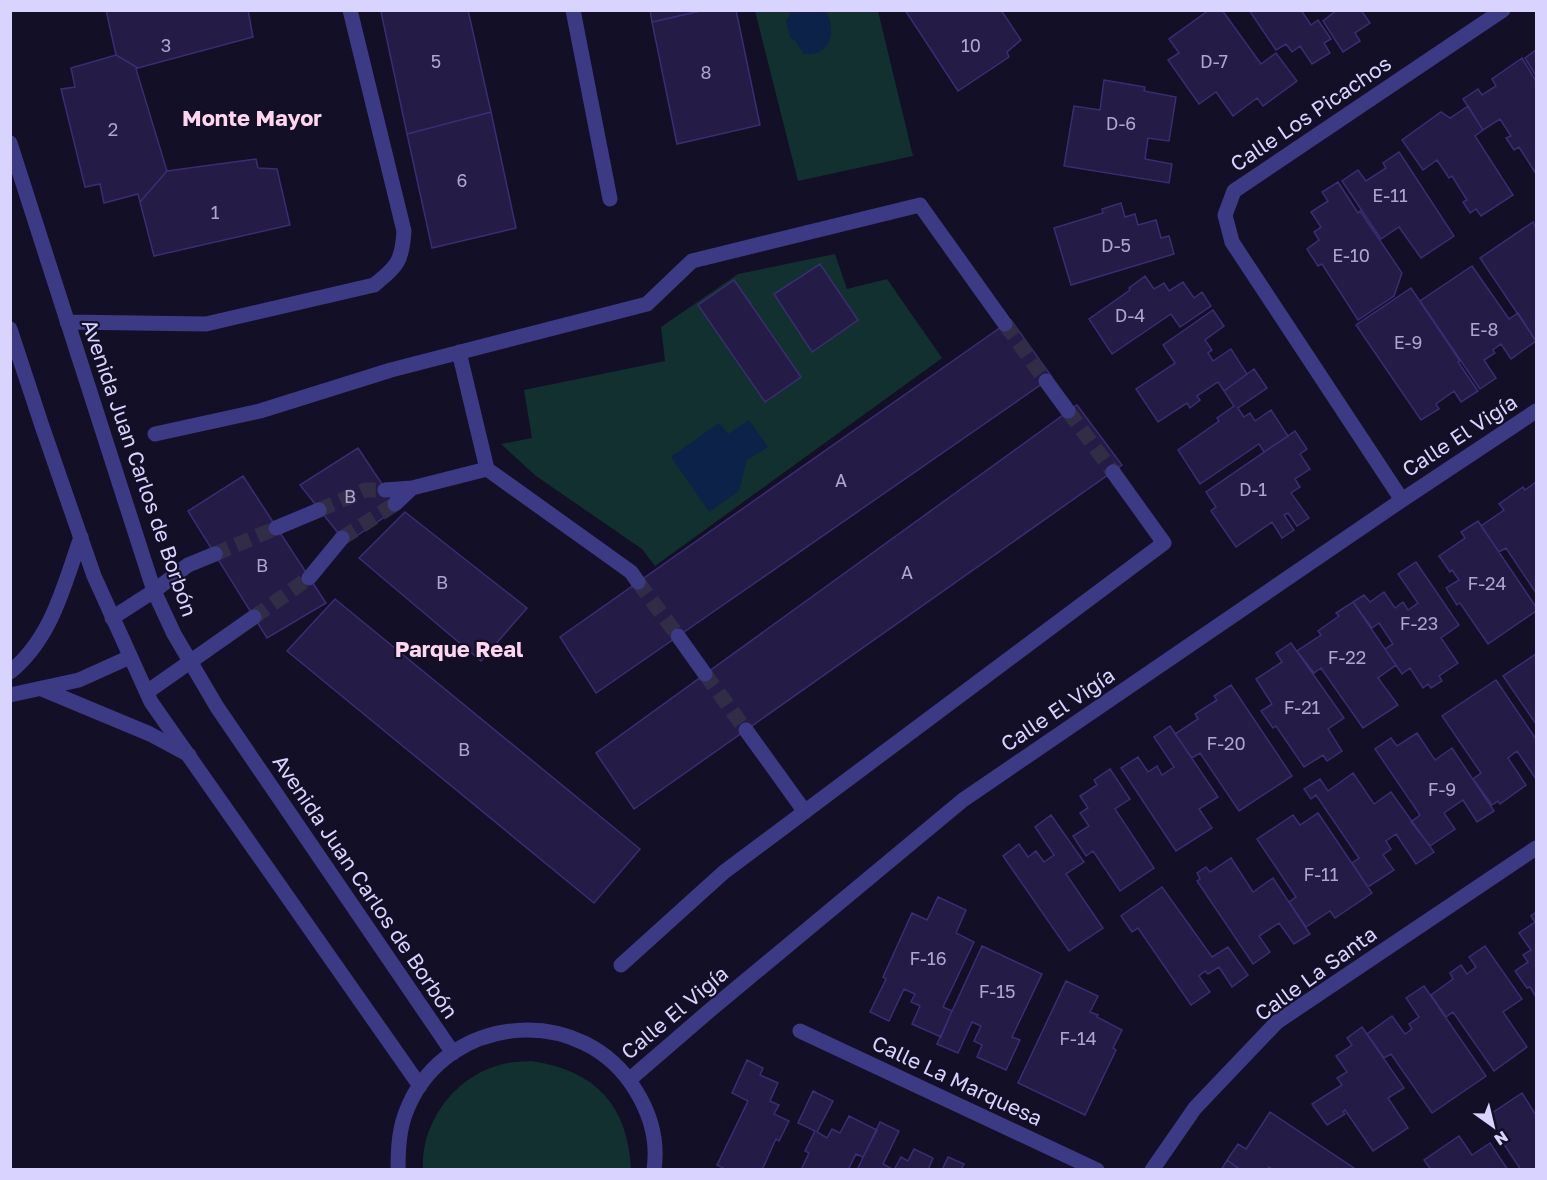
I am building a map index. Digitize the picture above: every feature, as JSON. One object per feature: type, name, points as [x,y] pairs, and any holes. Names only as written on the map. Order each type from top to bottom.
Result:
[{"type":"street","points":[[67,322],[206,324],[374,285],[391,271],[403,254],[404,231],[350,10]]},
{"type":"street","points":[[573,10],[610,199]]},
{"type":"street","name":"Calle Los Picachos","points":[[1402,500],[1232,242],[1225,215],[1234,191],[1503,10]]},
{"type":"street","name":"Avenida Juan Carlos de Borbón","points":[[10,143],[154,591],[174,634],[217,707],[453,1053]]},
{"type":"street","points":[[155,434],[260,411],[391,370],[647,304],[692,261],[920,206],[1005,324]]},
{"type":"street","points":[[10,329],[94,576],[152,702],[420,1086]]},
{"type":"street","points":[[459,352],[487,469],[631,572],[638,582]]},
{"type":"street","points":[[1046,381],[1068,411]]},
{"type":"street","name":"Calle El Vigía","points":[[629,1080],[963,800],[1536,411]]},
{"type":"street","points":[[386,490],[412,488],[487,469]]},
{"type":"street","points":[[621,965],[724,872],[1164,543],[1113,472]]},
{"type":"street","points":[[395,504],[412,488]]},
{"type":"street","points":[[276,528],[320,510]]},
{"type":"street","points":[[10,672],[21,664],[41,640],[58,603],[81,537]]},
{"type":"street","points":[[309,578],[342,538]]},
{"type":"street","points":[[112,618],[154,591],[188,565],[215,554]]},
{"type":"street","points":[[147,692],[254,617]]},
{"type":"street","points":[[678,636],[705,674]]},
{"type":"street","points":[[10,694],[80,680],[130,657]]},
{"type":"street","points":[[42,689],[150,734],[189,755]]},
{"type":"street","points":[[746,730],[805,812]]},
{"type":"street","name":"Calle La Santa","points":[[1152,1170],[1195,1108],[1277,1022],[1536,848]]},
{"type":"street","points":[[398,1170],[398,1149],[402,1125],[409,1106],[420,1086],[439,1064],[477,1039],[500,1032],[526,1029],[550,1032],[580,1041],[597,1050],[619,1068],[643,1102],[650,1118],[654,1139],[654,1170]]},
{"type":"street","name":"Calle La Marquesa","points":[[800,1031],[1097,1170]]},
{"type":"green space","points":[[755,11],[878,11],[913,156],[798,181]]},
{"type":"green space","points":[[835,254],[847,289],[887,279],[942,358],[655,566],[642,549],[536,476],[501,444],[532,438],[524,390],[665,361],[661,327],[738,274]]},
{"type":"green space","points":[[531,1061],[573,1073],[590,1082],[604,1094],[615,1109],[623,1126],[631,1169],[423,1169],[428,1133],[446,1101],[459,1088],[473,1076],[490,1068],[511,1062]]},
{"type":"water","points":[[789,11],[826,11],[831,34],[826,47],[813,54],[804,54],[795,40],[790,38],[786,21],[791,14]]},
{"type":"water","points":[[749,420],[768,447],[747,460],[739,491],[709,512],[671,457],[719,423],[728,434]]},
{"type":"building","points":[[106,10],[248,10],[253,37],[138,68],[116,55]]},
{"type":"building","points":[[385,10],[468,10],[491,112],[407,134],[381,12]]},
{"type":"building","points":[[650,10],[705,10],[652,22]]},
{"type":"building","points":[[705,10],[736,10],[760,125],[677,144],[652,22]]},
{"type":"building","points":[[905,10],[1001,10],[1021,40],[1007,52],[1009,57],[958,91]]},
{"type":"building","points":[[1209,10],[1222,10],[1261,64],[1276,53],[1297,81],[1263,106],[1257,98],[1233,116],[1216,92],[1199,104],[1168,60],[1179,53],[1169,39]]},
{"type":"building","points":[[1249,10],[1301,10],[1311,25],[1318,20],[1331,39],[1324,43],[1330,53],[1312,64],[1300,46],[1292,52],[1286,44],[1276,50]]},
{"type":"building","points":[[1337,10],[1361,10],[1370,23],[1355,33],[1360,41],[1343,52],[1323,21]]},
{"type":"building","points":[[1536,50],[1536,76],[1525,58]]},
{"type":"building","points":[[116,55],[138,68],[136,69],[167,171],[140,202],[138,194],[104,203],[100,184],[85,187],[61,89],[75,87],[71,68]]},
{"type":"building","points":[[1522,58],[1536,81],[1536,174],[1519,147],[1514,150],[1506,138],[1511,136],[1500,119],[1483,130],[1463,99],[1478,89],[1482,95],[1496,86],[1492,79]]},
{"type":"building","points":[[1104,80],[1145,87],[1144,91],[1176,97],[1169,141],[1148,138],[1145,159],[1172,164],[1169,183],[1064,166],[1074,106],[1100,110]]},
{"type":"building","points":[[1468,106],[1483,130],[1475,136],[1513,195],[1481,216],[1476,209],[1470,213],[1463,202],[1467,200],[1452,176],[1449,178],[1437,160],[1423,170],[1402,140],[1441,112],[1450,118]]},
{"type":"building","points":[[491,112],[516,228],[432,248],[407,134]]},
{"type":"building","points":[[1399,152],[1454,236],[1421,258],[1399,227],[1381,239],[1342,181],[1358,170],[1366,181],[1386,168],[1383,163]]},
{"type":"building","points":[[256,159],[258,168],[277,169],[290,225],[154,256],[140,202],[167,171]]},
{"type":"building","points":[[1338,182],[1402,273],[1394,296],[1358,320],[1322,264],[1318,266],[1307,249],[1319,240],[1314,232],[1321,227],[1311,212],[1328,201],[1322,192]]},
{"type":"building","points":[[1121,203],[1125,217],[1135,214],[1138,225],[1156,220],[1161,238],[1169,236],[1174,254],[1071,285],[1054,228],[1103,213],[1102,209]]},
{"type":"building","points":[[1533,222],[1536,228],[1536,341],[1480,258]]},
{"type":"building","points":[[820,264],[858,320],[812,352],[774,294]]},
{"type":"building","points":[[1472,266],[1509,319],[1518,313],[1536,341],[1511,359],[1501,344],[1493,350],[1495,353],[1484,360],[1496,378],[1480,389],[1420,301]]},
{"type":"building","points":[[1145,276],[1154,289],[1164,283],[1169,291],[1183,282],[1194,298],[1202,292],[1211,306],[1180,327],[1171,314],[1112,354],[1089,319],[1130,290],[1129,288]]},
{"type":"building","points":[[734,280],[801,377],[765,402],[698,305]]},
{"type":"building","points":[[1411,288],[1478,391],[1461,402],[1454,391],[1436,404],[1439,409],[1421,420],[1356,325]]},
{"type":"building","points":[[1213,310],[1224,326],[1205,340],[1212,350],[1208,353],[1213,361],[1231,349],[1247,374],[1224,391],[1218,382],[1197,396],[1200,400],[1190,408],[1187,403],[1158,422],[1136,389],[1175,363],[1163,345]]},
{"type":"building","points":[[1011,320],[1052,377],[596,693],[560,637]]},
{"type":"building","points":[[1254,369],[1267,388],[1238,408],[1244,417],[1250,413],[1255,421],[1271,410],[1288,436],[1264,452],[1259,444],[1200,484],[1178,450],[1219,421],[1217,418],[1234,406],[1224,391]]},
{"type":"building","points":[[1077,405],[1122,465],[634,809],[596,753]]},
{"type":"building","points":[[1295,431],[1307,449],[1300,454],[1310,469],[1295,479],[1300,487],[1291,493],[1309,518],[1297,526],[1288,513],[1284,515],[1294,530],[1282,538],[1272,522],[1236,547],[1211,511],[1216,507],[1206,492]]},
{"type":"building","points":[[358,448],[398,508],[346,543],[300,485]]},
{"type":"building","points":[[243,476],[326,603],[267,638],[188,511]]},
{"type":"building","points":[[1536,482],[1536,593],[1506,548],[1499,552],[1481,526],[1504,510],[1499,504],[1523,487],[1525,490]]},
{"type":"building","points":[[405,512],[527,608],[481,661],[359,558]]},
{"type":"building","points":[[1478,521],[1536,607],[1536,611],[1488,644],[1460,603],[1457,605],[1446,588],[1459,580],[1439,556],[1465,538],[1461,532]]},
{"type":"building","points":[[1416,562],[1459,625],[1441,638],[1458,663],[1439,676],[1442,681],[1431,688],[1428,684],[1423,688],[1410,668],[1402,674],[1385,649],[1393,644],[1379,623],[1372,628],[1353,602],[1364,595],[1370,602],[1384,592],[1395,608],[1403,602],[1408,610],[1418,603],[1398,574]]},
{"type":"building","points":[[335,599],[640,849],[594,903],[287,651]]},
{"type":"building","points":[[1353,602],[1396,665],[1378,678],[1398,705],[1363,728],[1321,668],[1314,673],[1297,651],[1321,635],[1318,631],[1339,616],[1336,613]]},
{"type":"building","points":[[1291,643],[1344,718],[1328,729],[1342,751],[1327,761],[1323,755],[1304,767],[1276,726],[1273,728],[1261,711],[1272,704],[1256,679],[1282,662],[1276,653]]},
{"type":"building","points":[[1536,654],[1536,724],[1503,676]]},
{"type":"building","points":[[1496,680],[1536,739],[1536,779],[1517,751],[1508,758],[1526,785],[1500,804],[1498,801],[1492,805],[1473,779],[1481,773],[1442,716]]},
{"type":"building","points":[[1231,685],[1292,776],[1239,811],[1200,753],[1192,758],[1175,734],[1198,719],[1195,714],[1217,700],[1214,696]]},
{"type":"building","points":[[1170,726],[1218,797],[1199,809],[1212,828],[1176,851],[1121,768],[1138,757],[1148,772],[1157,766],[1162,775],[1174,767],[1154,737]]},
{"type":"building","points":[[1417,733],[1435,760],[1452,748],[1494,811],[1477,822],[1463,800],[1444,813],[1455,829],[1430,846],[1411,822],[1420,815],[1375,749],[1391,738],[1397,746]]},
{"type":"building","points":[[1110,769],[1130,799],[1115,809],[1154,868],[1120,891],[1093,851],[1086,856],[1073,836],[1089,826],[1080,813],[1088,808],[1080,796],[1097,785],[1094,780]]},
{"type":"building","points":[[1353,773],[1374,804],[1391,792],[1434,852],[1416,864],[1396,834],[1386,841],[1391,849],[1383,855],[1394,870],[1368,887],[1352,863],[1359,858],[1316,795],[1311,799],[1304,789],[1320,779],[1328,791]]},
{"type":"building","points":[[1318,813],[1372,893],[1335,918],[1330,911],[1306,927],[1289,902],[1296,897],[1257,839],[1293,815],[1300,825]]},
{"type":"building","points":[[1051,815],[1084,862],[1066,874],[1103,928],[1069,951],[1003,856],[1019,844],[1028,857],[1036,851],[1044,862],[1054,855],[1035,827]]},
{"type":"building","points":[[1231,858],[1253,892],[1273,878],[1310,934],[1294,944],[1279,923],[1259,936],[1270,952],[1253,964],[1197,881],[1200,879],[1197,873],[1206,867],[1210,872]]},
{"type":"building","points":[[1162,887],[1212,957],[1228,947],[1248,975],[1232,987],[1219,967],[1208,974],[1205,971],[1199,976],[1210,992],[1191,1005],[1138,928],[1132,932],[1121,916]]},
{"type":"building","points":[[938,897],[966,910],[956,933],[974,942],[943,1007],[952,1011],[941,1037],[912,1024],[920,1006],[911,1002],[915,994],[904,989],[889,1021],[870,1012],[886,979],[883,977],[912,913],[927,920]]},
{"type":"building","points":[[1536,912],[1536,997],[1515,971],[1528,962],[1523,955],[1531,950],[1519,933],[1535,922],[1531,916]]},
{"type":"building","points":[[982,946],[1042,974],[1012,1037],[1020,1040],[1006,1070],[977,1057],[982,1045],[974,1041],[981,1026],[972,1022],[958,1053],[937,1044]]},
{"type":"building","points":[[1485,946],[1522,999],[1503,1012],[1527,1047],[1494,1071],[1453,1012],[1446,1017],[1431,995],[1453,979],[1450,973],[1461,965],[1467,974],[1476,967],[1469,957]]},
{"type":"building","points":[[1066,981],[1098,996],[1090,1012],[1122,1030],[1113,1048],[1116,1050],[1085,1115],[1018,1083]]},
{"type":"building","points":[[1424,986],[1486,1076],[1432,1113],[1391,1054],[1384,1058],[1367,1034],[1392,1016],[1405,1034],[1412,1029],[1409,1024],[1419,1017],[1406,998]]},
{"type":"building","points":[[1362,1027],[1404,1088],[1388,1098],[1408,1128],[1373,1151],[1345,1110],[1343,1112],[1345,1114],[1327,1125],[1312,1104],[1342,1085],[1337,1078],[1347,1072],[1336,1056],[1352,1045],[1347,1038]]},
{"type":"building","points":[[747,1060],[763,1068],[760,1075],[778,1083],[770,1101],[779,1105],[774,1114],[789,1121],[779,1141],[776,1139],[762,1170],[727,1170],[717,1165],[748,1101],[732,1093]]},
{"type":"building","points":[[813,1091],[833,1101],[817,1132],[827,1138],[832,1129],[840,1133],[849,1116],[877,1130],[863,1157],[856,1154],[848,1170],[801,1170],[809,1153],[805,1151],[815,1131],[798,1123]]},
{"type":"building","points":[[1522,1093],[1536,1115],[1536,1170],[1521,1170],[1486,1117]]},
{"type":"building","points":[[1270,1112],[1357,1170],[1273,1170],[1269,1167],[1267,1170],[1241,1170],[1227,1160],[1238,1144],[1246,1149]]},
{"type":"building","points":[[880,1122],[899,1131],[883,1164],[894,1170],[857,1170]]},
{"type":"building","points":[[1459,1136],[1472,1155],[1490,1143],[1508,1170],[1431,1170],[1424,1160]]},
{"type":"building","points":[[914,1149],[933,1158],[928,1170],[894,1170],[901,1157],[908,1161]]},
{"type":"building","points":[[948,1157],[964,1164],[961,1170],[942,1170]]},
{"type":"building","points":[[1227,1160],[1241,1170],[1221,1170]]},
{"type":"tunnel","points":[[1005,324],[1046,381]]},
{"type":"tunnel","points":[[1068,411],[1113,472]]},
{"type":"tunnel","points":[[319,510],[365,490],[385,490]]},
{"type":"tunnel","points":[[342,538],[395,504]]},
{"type":"tunnel","points":[[215,554],[276,528]]},
{"type":"tunnel","points":[[254,617],[309,578]]},
{"type":"tunnel","points":[[638,582],[678,636]]},
{"type":"tunnel","points":[[705,674],[746,730]]},
{"type":"district","name":"Monte Mayor","points":[[252,118]]},
{"type":"district","name":"Parque Real","points":[[459,649]]}]
